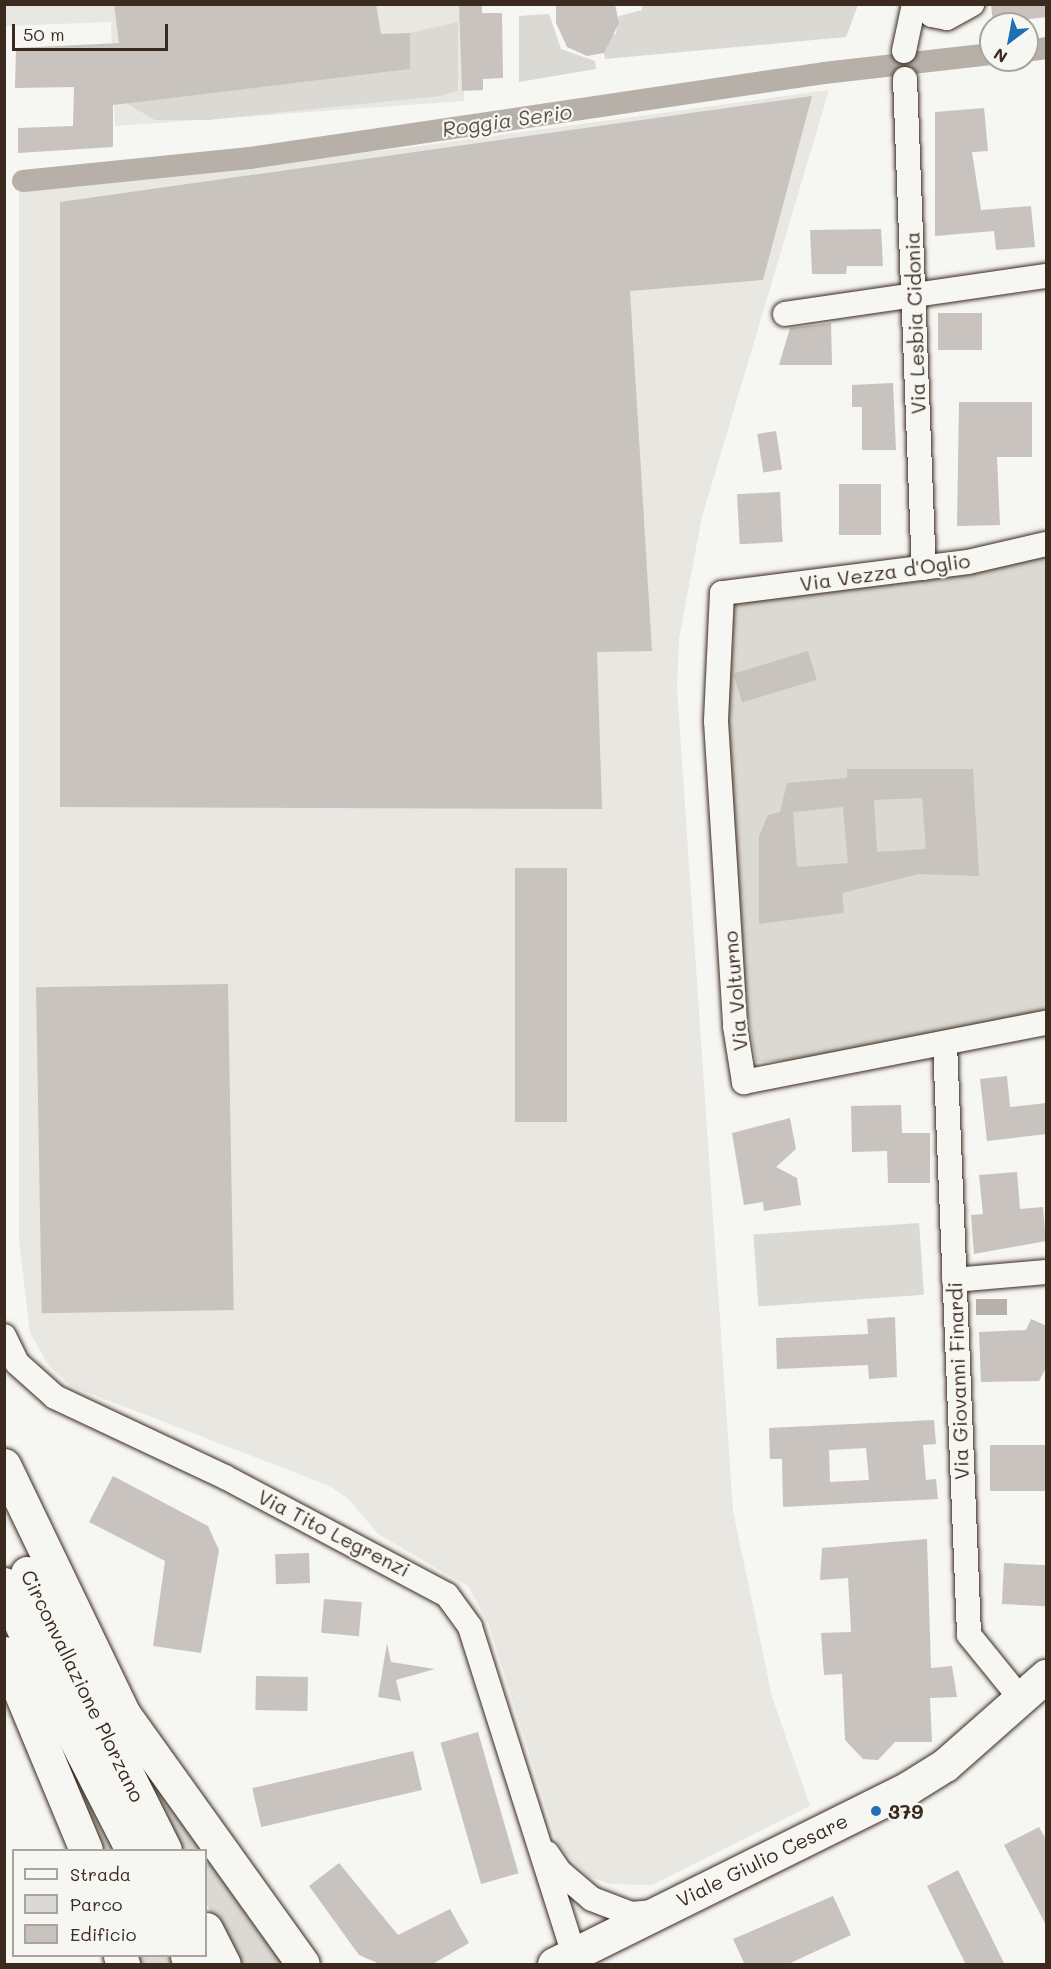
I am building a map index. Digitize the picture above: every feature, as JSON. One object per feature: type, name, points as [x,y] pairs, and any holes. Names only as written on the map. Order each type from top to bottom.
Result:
[{"type":"main road","points":[[4,1465],[124,1714],[303,1965]]},
{"type":"main road","name":"Circonvallazione Plorzano","points":[[4,1521],[72,1669],[164,1849]]},
{"type":"main road","name":"Circonvallazione Plorzano","points":[[4,1584],[45,1680],[131,1849]]},
{"type":"main road","points":[[4,1653],[85,1849]]},
{"type":"main road","name":"Viale Giulio Cesare","points":[[568,1961],[655,1912],[908,1788],[945,1765],[1047,1676]]},
{"type":"main road","points":[[207,1931],[224,1965]]},
{"type":"street","points":[[904,51],[914,4]]},
{"type":"street","points":[[923,4],[932,15],[947,18],[972,4]]},
{"type":"street","name":"Via Lesbia Cidonia","points":[[905,79],[924,568]]},
{"type":"street","points":[[785,314],[1047,276]]},
{"type":"street","name":"Via Vezza d'Oglio","points":[[722,594],[924,568],[1047,544]]},
{"type":"street","name":"Via Volturno","points":[[722,594],[716,722],[735,1015],[744,1082],[1047,1023]]},
{"type":"street","name":"Via Giovanni Finardi","points":[[945,1044],[969,1635],[978,1651],[1021,1699]]},
{"type":"street","points":[[954,1280],[1047,1272]]},
{"type":"street","name":"Via Tito Legrenzi","points":[[4,1336],[17,1363],[55,1397],[236,1483],[447,1595],[470,1627],[538,1838],[568,1961]]},
{"type":"street","name":"Via Tito Legrenzi","points":[[538,1838],[560,1872],[592,1899],[631,1914],[655,1912]]},
{"type":"shaded area","points":[[4,5],[464,5],[464,101],[115,126],[111,22],[5,26]]},
{"type":"shaded area","points":[[829,90],[702,517],[679,638],[677,688],[733,1511],[772,1697],[810,1806],[652,1885],[610,1884],[588,1876],[558,1845],[489,1625],[469,1587],[378,1534],[349,1499],[330,1486],[71,1386],[49,1366],[30,1333],[19,1240],[19,188],[405,148]]},
{"type":"shaded area","points":[[976,1299],[1007,1299],[1007,1315],[976,1315]]},
{"type":"green space","points":[[642,5],[858,5],[846,37],[605,59],[602,44],[616,33],[619,16],[642,10]]},
{"type":"green space","points":[[549,14],[561,49],[595,61],[596,69],[519,82],[519,16]]},
{"type":"green space","points":[[458,22],[458,91],[440,96],[209,120],[155,120],[126,103],[410,69],[410,33]]},
{"type":"green space","points":[[1046,554],[1046,1013],[806,1060],[756,1062],[743,987],[725,717],[731,601]]},
{"type":"green space","points":[[919,1223],[924,1295],[758,1306],[753,1235]]},
{"type":"green space","points":[[121,1730],[293,1964],[238,1964],[207,1905],[207,1849],[178,1849]]},
{"type":"green space","points":[[65,1750],[116,1849],[101,1849],[60,1752]]},
{"type":"green space","points":[[136,1957],[173,1957],[177,1964],[140,1964]]},
{"type":"building","points":[[114,4],[376,4],[381,34],[410,33],[410,69],[113,105],[113,147],[18,153],[18,128],[73,126],[74,87],[15,88],[16,48],[119,43]]},
{"type":"building","points":[[459,4],[482,4],[482,13],[502,13],[503,78],[483,79],[483,90],[462,91]]},
{"type":"building","points":[[556,4],[615,4],[619,23],[604,53],[587,56],[567,47],[556,23]]},
{"type":"building","points":[[991,4],[1047,4],[1047,17],[1039,18],[1039,12],[992,12]]},
{"type":"building","points":[[812,96],[763,280],[630,291],[652,651],[597,652],[602,809],[60,807],[60,202]]},
{"type":"building","points":[[984,108],[988,151],[972,152],[981,210],[1031,206],[1035,247],[996,250],[994,231],[935,236],[935,112]]},
{"type":"building","points":[[881,229],[883,266],[847,266],[846,274],[812,274],[810,230]]},
{"type":"building","points":[[938,313],[982,313],[982,350],[938,350]]},
{"type":"building","points":[[831,323],[832,365],[779,365],[790,328]]},
{"type":"building","points":[[893,383],[896,450],[862,450],[862,407],[852,407],[852,385]]},
{"type":"building","points":[[959,402],[1032,402],[1032,457],[997,457],[1000,525],[957,526]]},
{"type":"building","points":[[776,431],[782,470],[763,472],[757,434]]},
{"type":"building","points":[[839,484],[881,484],[881,535],[839,535]]},
{"type":"building","points":[[780,492],[783,542],[740,544],[737,494]]},
{"type":"building","points":[[808,651],[817,680],[742,702],[733,674]]},
{"type":"building","points":[[847,769],[973,769],[979,876],[919,874],[842,893],[844,913],[759,924],[759,836],[768,815],[780,812],[787,783],[847,778]],"holes":[[[922,798],[926,849],[877,852],[874,800]],[[843,807],[848,863],[797,867],[793,812]]]},
{"type":"building","points":[[515,868],[567,868],[567,1122],[515,1122]]},
{"type":"building","points":[[228,984],[234,1310],[42,1313],[36,987]]},
{"type":"building","points":[[1007,1076],[1010,1107],[1047,1103],[1047,1134],[987,1141],[980,1079]]},
{"type":"building","points":[[901,1105],[902,1133],[930,1133],[930,1183],[888,1183],[887,1151],[852,1152],[851,1106]]},
{"type":"building","points":[[790,1118],[796,1149],[776,1167],[797,1178],[801,1205],[764,1211],[763,1202],[744,1205],[732,1133]]},
{"type":"building","points":[[1017,1172],[1020,1209],[1043,1207],[1046,1241],[974,1254],[971,1215],[983,1214],[979,1175]]},
{"type":"building","points":[[895,1317],[897,1377],[869,1379],[868,1365],[777,1369],[776,1338],[868,1334],[867,1319]]},
{"type":"building","points":[[1031,1319],[1047,1326],[1047,1366],[1039,1381],[981,1382],[979,1332],[1026,1330]]},
{"type":"building","points":[[934,1420],[936,1444],[923,1445],[926,1480],[936,1479],[938,1499],[783,1507],[782,1459],[770,1459],[769,1428]],"holes":[[[866,1448],[869,1480],[830,1482],[829,1450]]]},
{"type":"building","points":[[990,1445],[1046,1445],[1046,1491],[990,1491]]},
{"type":"building","points":[[113,1476],[208,1526],[219,1550],[201,1653],[153,1646],[165,1561],[89,1522]]},
{"type":"building","points":[[927,1539],[931,1668],[952,1666],[957,1697],[930,1698],[932,1742],[895,1742],[878,1760],[863,1759],[845,1740],[842,1674],[824,1675],[821,1633],[851,1632],[848,1578],[820,1580],[822,1548]]},
{"type":"building","points":[[309,1553],[310,1583],[276,1584],[275,1554]]},
{"type":"building","points":[[1004,1563],[1046,1565],[1045,1606],[1002,1604]]},
{"type":"building","points":[[324,1599],[362,1602],[359,1636],[321,1633]]},
{"type":"building","points":[[387,1643],[391,1662],[435,1669],[396,1680],[401,1701],[378,1697]]},
{"type":"building","points":[[256,1676],[308,1677],[307,1711],[255,1710]]},
{"type":"building","points":[[478,1732],[519,1873],[481,1884],[441,1743]]},
{"type":"building","points":[[413,1751],[422,1790],[261,1827],[252,1788]]},
{"type":"building","points":[[1039,1827],[1047,1841],[1047,1927],[1004,1845]]},
{"type":"building","points":[[339,1863],[398,1935],[450,1909],[469,1943],[431,1965],[382,1965],[359,1955],[309,1886]]},
{"type":"building","points":[[958,1870],[1005,1965],[966,1965],[927,1886]]},
{"type":"building","points":[[833,1896],[851,1935],[786,1965],[745,1965],[733,1939]]},
{"type":"waterway","name":"Roggia Serio","points":[[1039,49],[1046,48]]},
{"type":"waterway","name":"Roggia Serio","points":[[23,181],[250,158],[824,73],[979,55]]},
{"type":"place","name":"379","points":[[876,1811]]}]
